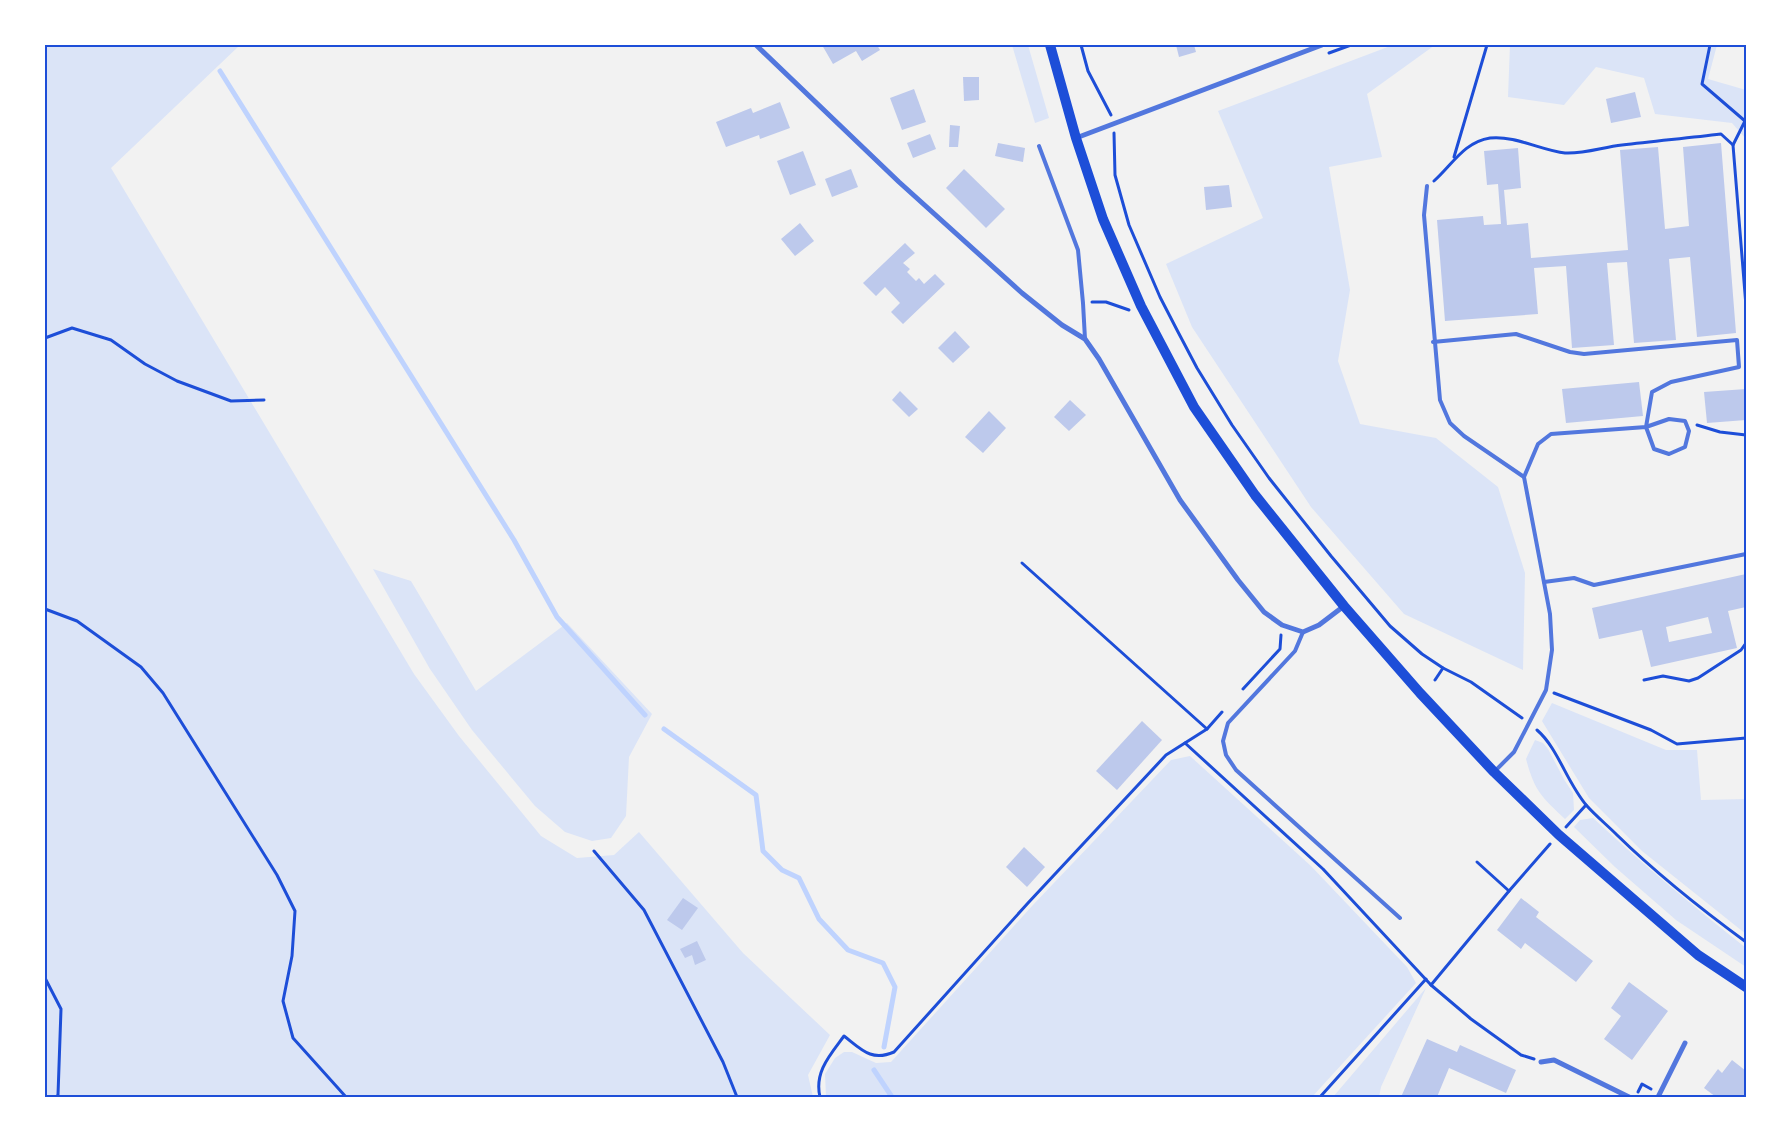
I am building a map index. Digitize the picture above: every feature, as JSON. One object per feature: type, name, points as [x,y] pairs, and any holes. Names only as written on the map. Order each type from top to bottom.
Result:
[{"type":"main road","points":[[1050,45],[1076,138],[1103,220],[1140,306],[1194,407],[1255,495],[1344,606],[1420,693],[1494,772],[1559,835],[1698,955],[1746,987]]},
{"type":"street","points":[[756,45],[899,182],[1022,293],[1062,325],[1085,339],[1180,500],[1238,580],[1264,612],[1282,625],[1303,632],[1319,625],[1344,606]]},
{"type":"street","points":[[1076,138],[1322,45]]},
{"type":"street","points":[[1658,1097],[1685,1043]]},
{"type":"street","points":[[1542,1062],[1554,1060],[1629,1097]]},
{"type":"lane","points":[[1039,146],[1078,250],[1084,302],[1085,339]]},
{"type":"lane","points":[[1427,186],[1424,216],[1440,400],[1450,423],[1464,436],[1524,477]]},
{"type":"lane","points":[[1434,342],[1516,334],[1570,352],[1584,354],[1736,340],[1739,367],[1671,382],[1652,392],[1646,427],[1654,448],[1669,454],[1685,447],[1689,431],[1685,421],[1669,419],[1646,427],[1551,434],[1538,444],[1524,477],[1550,614],[1552,650],[1546,690],[1530,724],[1514,752],[1494,772]]},
{"type":"lane","points":[[1544,582],[1574,578],[1594,585],[1746,554]]},
{"type":"lane","points":[[1303,632],[1296,651],[1228,723],[1224,741],[1226,755],[1236,770],[1400,918]]},
{"type":"path","points":[[1081,45],[1088,72],[1096,89],[1111,112],[1115,175],[1122,205],[1160,297],[1197,368],[1232,425],[1269,478],[1330,556],[1390,626],[1406,641],[1443,668],[1471,682],[1530,724],[1546,738],[1568,780],[1586,805],[1641,857],[1698,906],[1746,942]]},
{"type":"path","points":[[1454,158],[1487,45]]},
{"type":"path","points":[[1710,45],[1702,84],[1745,121],[1734,145],[1746,306]]},
{"type":"path","points":[[1427,186],[1443,173],[1454,158],[1472,144],[1491,138],[1519,141],[1564,152],[1589,152],[1619,145],[1721,134],[1734,145]]},
{"type":"path","points":[[1084,302],[1106,302],[1130,310],[1160,297]]},
{"type":"path","points":[[45,338],[72,328],[111,340],[146,364],[176,381],[231,401],[264,400]]},
{"type":"path","points":[[1685,421],[1720,432],[1746,435]]},
{"type":"path","points":[[1022,563],[1206,729]]},
{"type":"path","points":[[45,609],[77,620],[141,667],[163,693],[277,875],[295,911],[292,956],[283,1001],[293,1038],[346,1097]]},
{"type":"path","points":[[1240,693],[1280,649],[1282,625]]},
{"type":"path","points":[[1644,680],[1663,676],[1689,681],[1698,678],[1741,650],[1746,643]]},
{"type":"path","points":[[1435,680],[1443,668]]},
{"type":"path","points":[[1546,690],[1651,730],[1677,744],[1746,738]]},
{"type":"path","points":[[820,1097],[818,1078],[825,1061],[844,1036],[874,1056],[884,1057],[894,1052],[1028,903],[1166,755],[1206,729],[1227,707]]},
{"type":"path","points":[[1185,743],[1323,868],[1431,985],[1471,1018],[1522,1055],[1542,1062]]},
{"type":"path","points":[[1431,985],[1509,891],[1586,805]]},
{"type":"path","points":[[594,851],[644,910],[723,1062],[737,1097]]},
{"type":"path","points":[[1478,862],[1509,891]]},
{"type":"path","points":[[45,978],[61,1008],[58,1096]]},
{"type":"path","points":[[1320,1097],[1426,979]]},
{"type":"shaded area","points":[[45,45],[240,45],[111,168],[414,674],[459,736],[541,836],[577,858],[614,855],[639,832],[743,953],[830,1035],[808,1075],[813,1097],[45,1097]]},
{"type":"shaded area","points":[[1012,45],[1028,45],[1049,118],[1035,123]]},
{"type":"shaded area","points":[[1393,45],[1435,45],[1367,94],[1382,157],[1329,167],[1350,290],[1338,361],[1360,424],[1436,438],[1498,487],[1525,573],[1523,670],[1404,614],[1311,507],[1192,327],[1166,264],[1263,218],[1218,111]]},
{"type":"shaded area","points":[[1510,45],[1717,45],[1708,79],[1746,90],[1746,139],[1732,123],[1655,114],[1644,78],[1596,67],[1564,105],[1508,97]]},
{"type":"shaded area","points":[[373,569],[411,581],[476,691],[567,623],[652,714],[629,757],[626,816],[611,838],[592,841],[565,832],[535,806],[472,730],[430,669]]},
{"type":"shaded area","points":[[1552,703],[1666,750],[1697,750],[1701,800],[1746,799],[1746,934],[1642,851],[1589,798],[1542,721]]},
{"type":"shaded area","points":[[1535,740],[1543,743],[1548,749],[1573,793],[1574,810],[1565,819],[1544,799],[1533,779],[1526,759]]},
{"type":"shaded area","points":[[1190,756],[1311,866],[1407,967],[1416,983],[1312,1097],[826,1097],[825,1074],[835,1058],[844,1052],[852,1052],[876,1063],[891,1062],[1032,906],[1171,760]]},
{"type":"shaded area","points":[[1593,818],[1630,852],[1746,948],[1746,967],[1676,920],[1615,867],[1574,827],[1580,820]]},
{"type":"shaded area","points":[[1426,988],[1381,1087],[1379,1097],[1333,1097]]},
{"type":"building","points":[[822,45],[877,45],[880,50],[862,61],[856,51],[833,64]]},
{"type":"building","points":[[1176,45],[1194,45],[1196,52],[1179,57]]},
{"type":"building","points":[[963,77],[979,77],[979,100],[964,101]]},
{"type":"building","points":[[914,89],[926,122],[902,130],[890,98]]},
{"type":"building","points":[[1635,92],[1641,117],[1611,123],[1606,99]]},
{"type":"building","points":[[780,102],[790,128],[760,139],[759,135],[726,147],[716,122],[751,108],[753,113]]},
{"type":"building","points":[[950,125],[960,126],[958,147],[949,147]]},
{"type":"building","points":[[930,134],[936,149],[913,158],[907,143]]},
{"type":"building","points":[[998,143],[1025,148],[1023,162],[995,156]]},
{"type":"building","points":[[1721,143],[1736,333],[1697,337],[1690,257],[1669,259],[1676,340],[1634,343],[1627,262],[1607,263],[1614,345],[1572,348],[1566,266],[1534,268],[1538,314],[1445,321],[1437,220],[1483,216],[1484,225],[1501,224],[1498,184],[1487,185],[1484,151],[1518,148],[1521,188],[1504,190],[1507,225],[1528,223],[1531,258],[1628,250],[1620,150],[1658,147],[1665,229],[1689,226],[1683,147]]},
{"type":"building","points":[[803,151],[816,185],[790,195],[777,161]]},
{"type":"building","points":[[851,169],[858,187],[832,197],[825,179]]},
{"type":"building","points":[[964,169],[1005,209],[986,228],[946,188]]},
{"type":"building","points":[[1229,185],[1232,207],[1206,210],[1204,187]]},
{"type":"building","points":[[800,223],[814,241],[795,256],[781,239]]},
{"type":"building","points":[[905,243],[915,253],[903,263],[910,269],[907,272],[916,281],[919,278],[924,284],[935,274],[945,284],[903,324],[891,312],[900,303],[885,287],[876,296],[863,283]]},
{"type":"building","points":[[955,331],[970,347],[953,363],[938,348]]},
{"type":"building","points":[[1639,382],[1643,416],[1566,423],[1562,389]]},
{"type":"building","points":[[1746,389],[1746,420],[1707,423],[1704,392]]},
{"type":"building","points":[[900,391],[918,409],[909,417],[892,400]]},
{"type":"building","points":[[1070,400],[1086,415],[1069,431],[1054,417]]},
{"type":"building","points":[[989,411],[1006,428],[983,453],[965,437]]},
{"type":"building","points":[[1746,574],[1746,607],[1728,611],[1737,648],[1651,667],[1642,630],[1599,639],[1592,608]],"holes":[[[1708,617],[1712,633],[1669,642],[1666,627]]]},
{"type":"building","points":[[1142,721],[1162,740],[1117,790],[1096,771]]},
{"type":"building","points":[[1024,847],[1045,867],[1027,887],[1006,867]]},
{"type":"building","points":[[683,898],[698,908],[682,930],[667,920]]},
{"type":"building","points":[[1521,898],[1539,912],[1536,917],[1593,961],[1576,982],[1525,943],[1521,949],[1497,930]]},
{"type":"building","points":[[697,941],[706,960],[695,965],[692,955],[685,958],[680,949]]},
{"type":"building","points":[[1629,982],[1668,1011],[1632,1060],[1604,1039],[1621,1016],[1611,1008]]},
{"type":"building","points":[[1427,1039],[1457,1052],[1460,1045],[1516,1070],[1506,1093],[1449,1068],[1437,1097],[1401,1097]]},
{"type":"building","points":[[1732,1060],[1746,1071],[1746,1097],[1716,1097],[1704,1088],[1718,1069],[1722,1073]]},
{"type":"waterway","points":[[220,71],[514,540],[557,617],[645,715]]},
{"type":"waterway","points":[[664,729],[756,795],[763,851],[782,870],[799,878],[819,919],[848,950],[883,963],[895,987],[884,1047]]},
{"type":"waterway","points":[[874,1070],[892,1097]]}]
